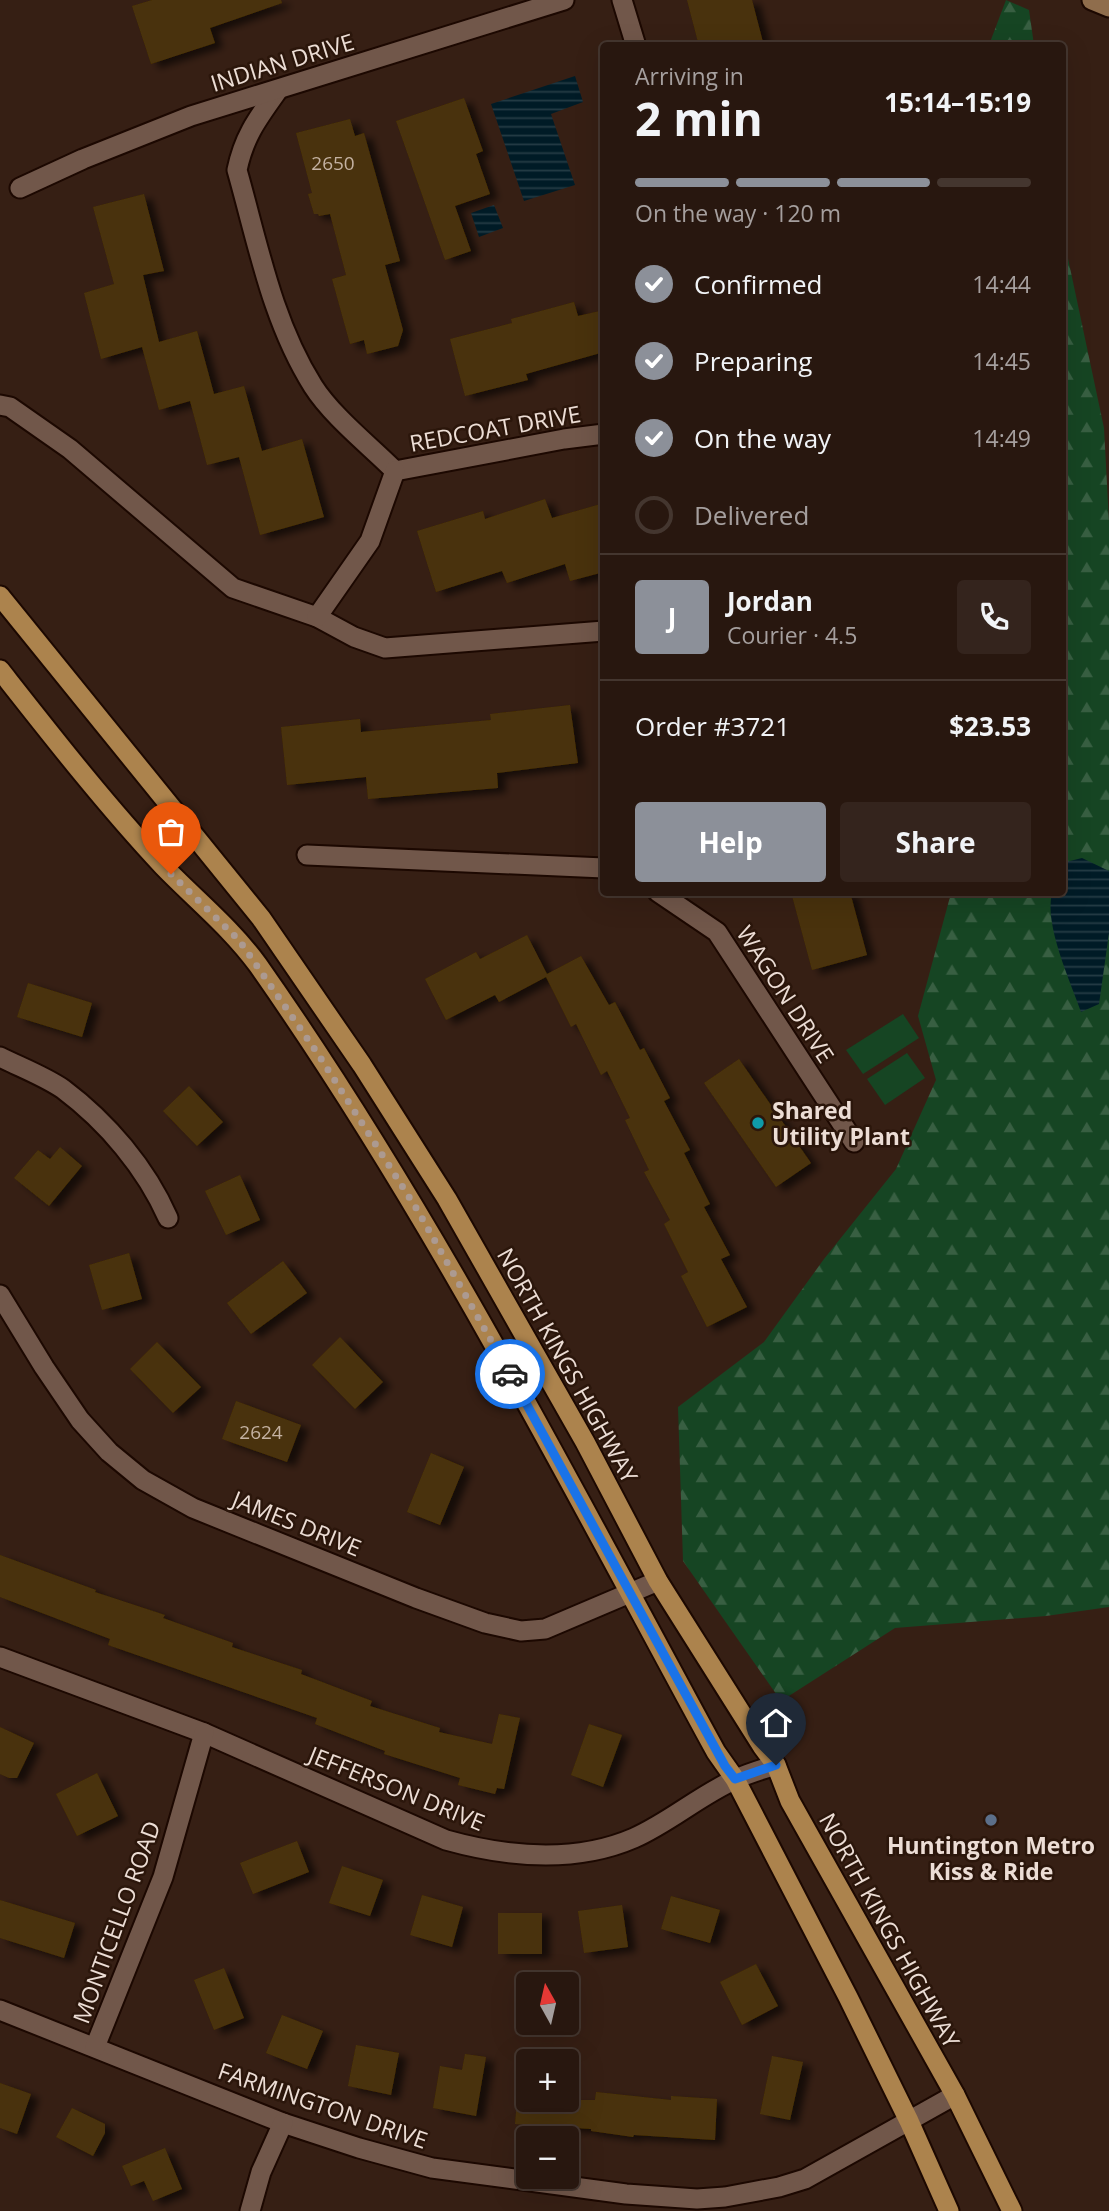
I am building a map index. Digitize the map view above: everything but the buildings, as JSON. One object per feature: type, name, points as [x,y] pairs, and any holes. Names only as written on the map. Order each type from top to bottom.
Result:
[{"type":"main road","points":[[1092,0],[1109,7]]},
{"type":"main road","name":"NORTH KINGS HIGHWAY","points":[[0,596],[261,918],[362,1065],[453,1211],[585,1442],[658,1581],[757,1740],[776,1765],[790,1801],[955,2095],[1012,2211]]},
{"type":"main road","points":[[0,670],[51,735],[162,865],[239,940],[333,1077],[418,1211],[556,1454],[716,1752],[735,1779],[848,1997],[909,2121],[949,2211]]},
{"type":"street","name":"INDIAN DRIVE","points":[[20,188],[83,159],[191,116],[564,0]]},
{"type":"street","points":[[622,0],[635,42]]},
{"type":"street","name":"REDCOAT DRIVE","points":[[278,90],[250,128],[237,170],[278,320],[314,388],[347,425],[395,471]]},
{"type":"street","points":[[0,405],[10,407],[70,449],[233,588],[317,617],[385,648],[600,631]]},
{"type":"street","name":"REDCOAT DRIVE","points":[[395,471],[600,434]]},
{"type":"street","name":"REDCOAT DRIVE","points":[[317,617],[370,541],[395,471]]},
{"type":"street","points":[[307,855],[600,868]]},
{"type":"street","name":"WAGON DRIVE","points":[[664,896],[717,933],[854,1142]]},
{"type":"street","points":[[0,1057],[61,1088],[107,1128],[160,1199],[168,1218]]},
{"type":"street","name":"JAMES DRIVE","points":[[0,1295],[80,1420],[109,1452],[143,1480],[193,1508],[416,1598],[485,1623],[521,1631],[545,1629],[658,1581]]},
{"type":"street","name":"JEFFERSON DRIVE","points":[[0,1657],[204,1733],[446,1840],[480,1850],[522,1855],[567,1854],[603,1848],[635,1838],[735,1779],[776,1765]]},
{"type":"street","name":"MONTICELLO ROAD","points":[[95,2047],[163,1877],[204,1733]]},
{"type":"street","name":"FARMINGTON DRIVE","points":[[0,2010],[283,2123],[359,2148],[432,2168],[626,2194],[697,2199],[779,2187],[805,2179],[955,2095]]},
{"type":"street","points":[[250,2211],[261,2172],[283,2123]]},
{"type":"green space","points":[[1006,0],[1029,10],[1034,42],[990,42]]},
{"type":"green space","points":[[1066,249],[1104,428],[1109,522],[1109,1607],[1046,1616],[895,1628],[781,1701],[683,1561],[678,1407],[764,1342],[824,1259],[896,1169],[936,1080],[918,1016],[950,896],[1066,896]]},
{"type":"green space","points":[[903,1014],[919,1038],[863,1074],[846,1050]]},
{"type":"green space","points":[[907,1053],[925,1078],[885,1105],[867,1079]]},
{"type":"water","points":[[575,76],[583,102],[551,114],[575,185],[524,201],[491,104]]},
{"type":"water","points":[[494,205],[503,228],[479,237],[471,213]]},
{"type":"water","points":[[1082,858],[1109,871],[1109,933],[1099,1004],[1081,1012],[1059,953],[1050,906],[1052,896],[1066,896],[1066,862]]},
{"type":"way so far","points":[[171,874],[239,940],[257,964],[418,1211],[510,1374]]},
{"type":"place","name":"Shared Utility Plant","points":[[758,1123]]},
{"type":"place","name":"Huntington Metro Kiss & Ride","points":[[991,1820]]},
{"type":"route","points":[[510,1374],[725,1766],[735,1779],[776,1765]]}]
